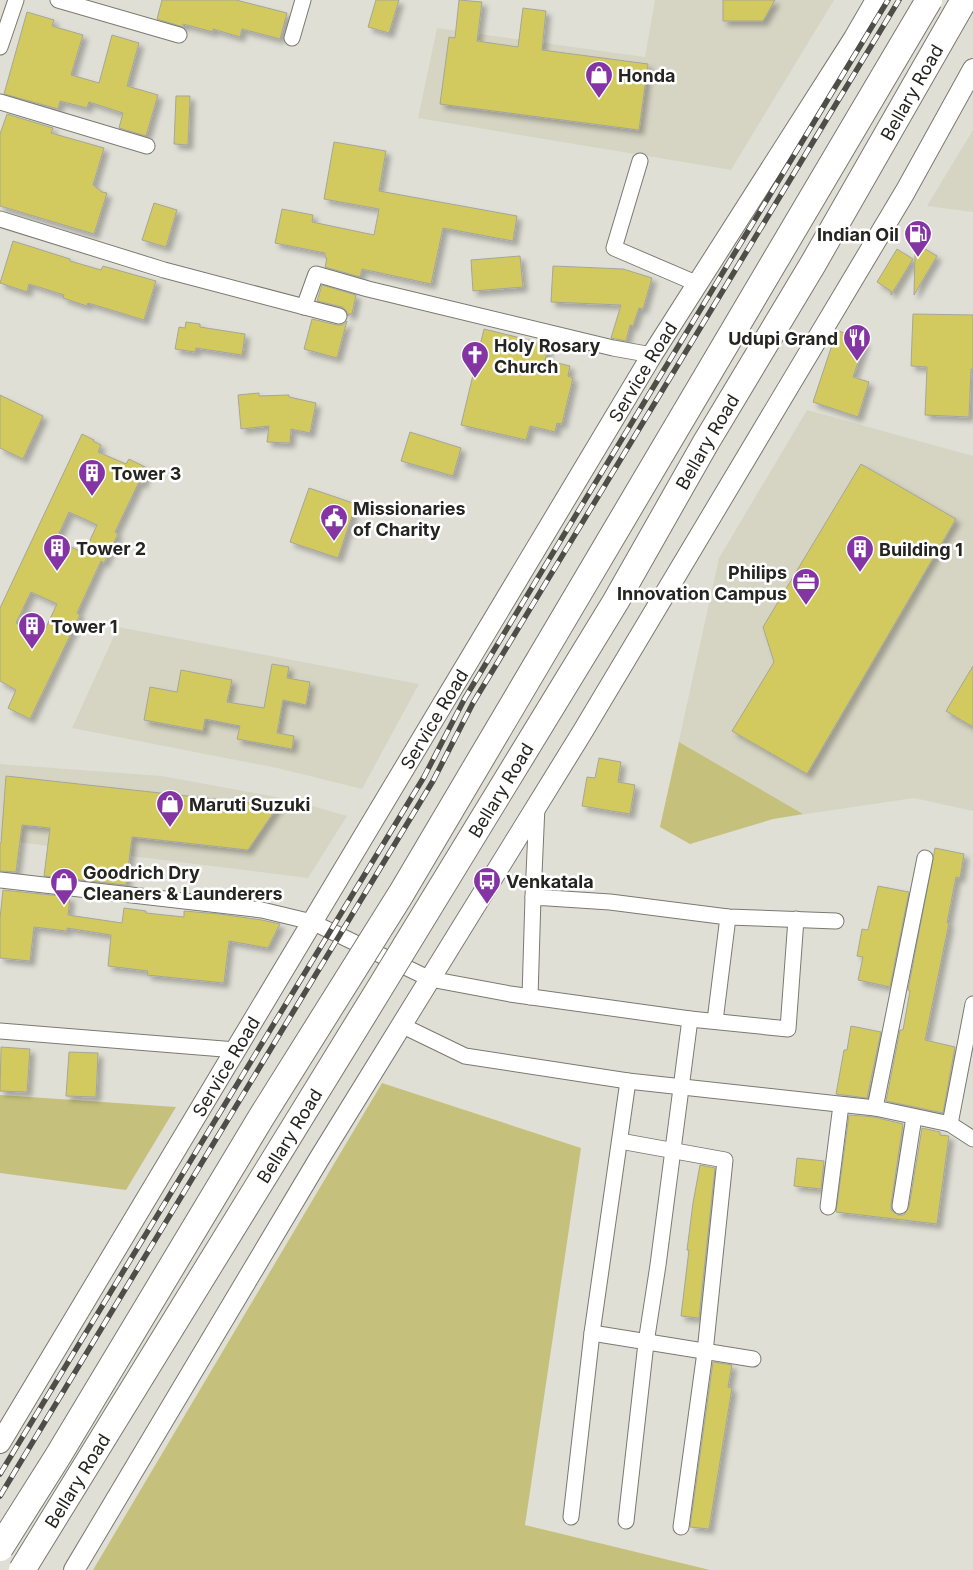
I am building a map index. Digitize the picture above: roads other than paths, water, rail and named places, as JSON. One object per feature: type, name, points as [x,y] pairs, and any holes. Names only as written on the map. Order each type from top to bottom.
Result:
[{"type":"highway","name":"Bellary Road","points":[[0,1548],[58,1456],[262,1116],[401,894],[928,0]]},
{"type":"highway","name":"Bellary Road","points":[[22,1570],[616,601],[705,444],[813,264],[964,0]]},
{"type":"main road","name":"Service Road","points":[[0,1442],[652,355],[854,38],[876,0]]},
{"type":"main road","points":[[74,1570],[314,1167],[537,806],[905,192],[973,70]]},
{"type":"street","points":[[0,47],[16,0]]},
{"type":"street","points":[[58,0],[179,35]]},
{"type":"street","points":[[292,38],[303,0]]},
{"type":"street","points":[[0,102],[147,146]]},
{"type":"street","points":[[640,161],[614,248],[698,284]]},
{"type":"street","points":[[0,219],[164,270],[339,316]]},
{"type":"street","points":[[304,307],[316,274],[368,289],[613,348],[652,355]]},
{"type":"street","points":[[530,997],[537,806]]},
{"type":"street","points":[[874,1108],[925,858]]},
{"type":"street","points":[[0,880],[262,910],[312,922],[430,979],[530,997],[690,1019],[788,1028],[796,919]]},
{"type":"street","points":[[533,897],[610,902],[728,917],[836,921]]},
{"type":"street","points":[[715,1021],[728,917]]},
{"type":"street","points":[[950,1124],[972,1010]]},
{"type":"street","points":[[626,1521],[646,1343],[690,1019]]},
{"type":"street","points":[[402,1025],[465,1056],[628,1081],[874,1108],[950,1124],[973,1138]]},
{"type":"street","points":[[0,1031],[236,1050]]},
{"type":"street","points":[[571,1516],[592,1333],[628,1081]]},
{"type":"street","points":[[828,1207],[841,1105]]},
{"type":"street","points":[[900,1206],[914,1117]]},
{"type":"street","points":[[620,1141],[725,1160],[705,1352],[681,1527]]},
{"type":"street","points":[[592,1333],[753,1359]]},
{"type":"railway","points":[[0,1474],[424,777],[465,698],[888,0]]},
{"type":"railway","points":[[0,1496],[433,781],[473,703],[899,0]]},
{"type":"place","name":"Honda","points":[[599,99]]},
{"type":"place","name":"Indian Oil","points":[[918,258]]},
{"type":"place","name":"Udupi Grand","points":[[857,362]]},
{"type":"place","name":"Holy Rosary Church","points":[[475,379]]},
{"type":"place","name":"Tower 3","points":[[92,497]]},
{"type":"place","name":"Missionaries of Charity","points":[[334,542]]},
{"type":"place","name":"Tower 2","points":[[57,572]]},
{"type":"place","name":"Building 1","points":[[860,573]]},
{"type":"place","name":"Philips Innovation Campus","points":[[806,606]]},
{"type":"place","name":"Tower 1","points":[[32,650]]},
{"type":"place","name":"Maruti Suzuki","points":[[170,828]]},
{"type":"place","name":"Venkatala","points":[[487,905]]},
{"type":"place","name":"Goodrich Dry Cleaners & Launderers","points":[[64,906]]}]
